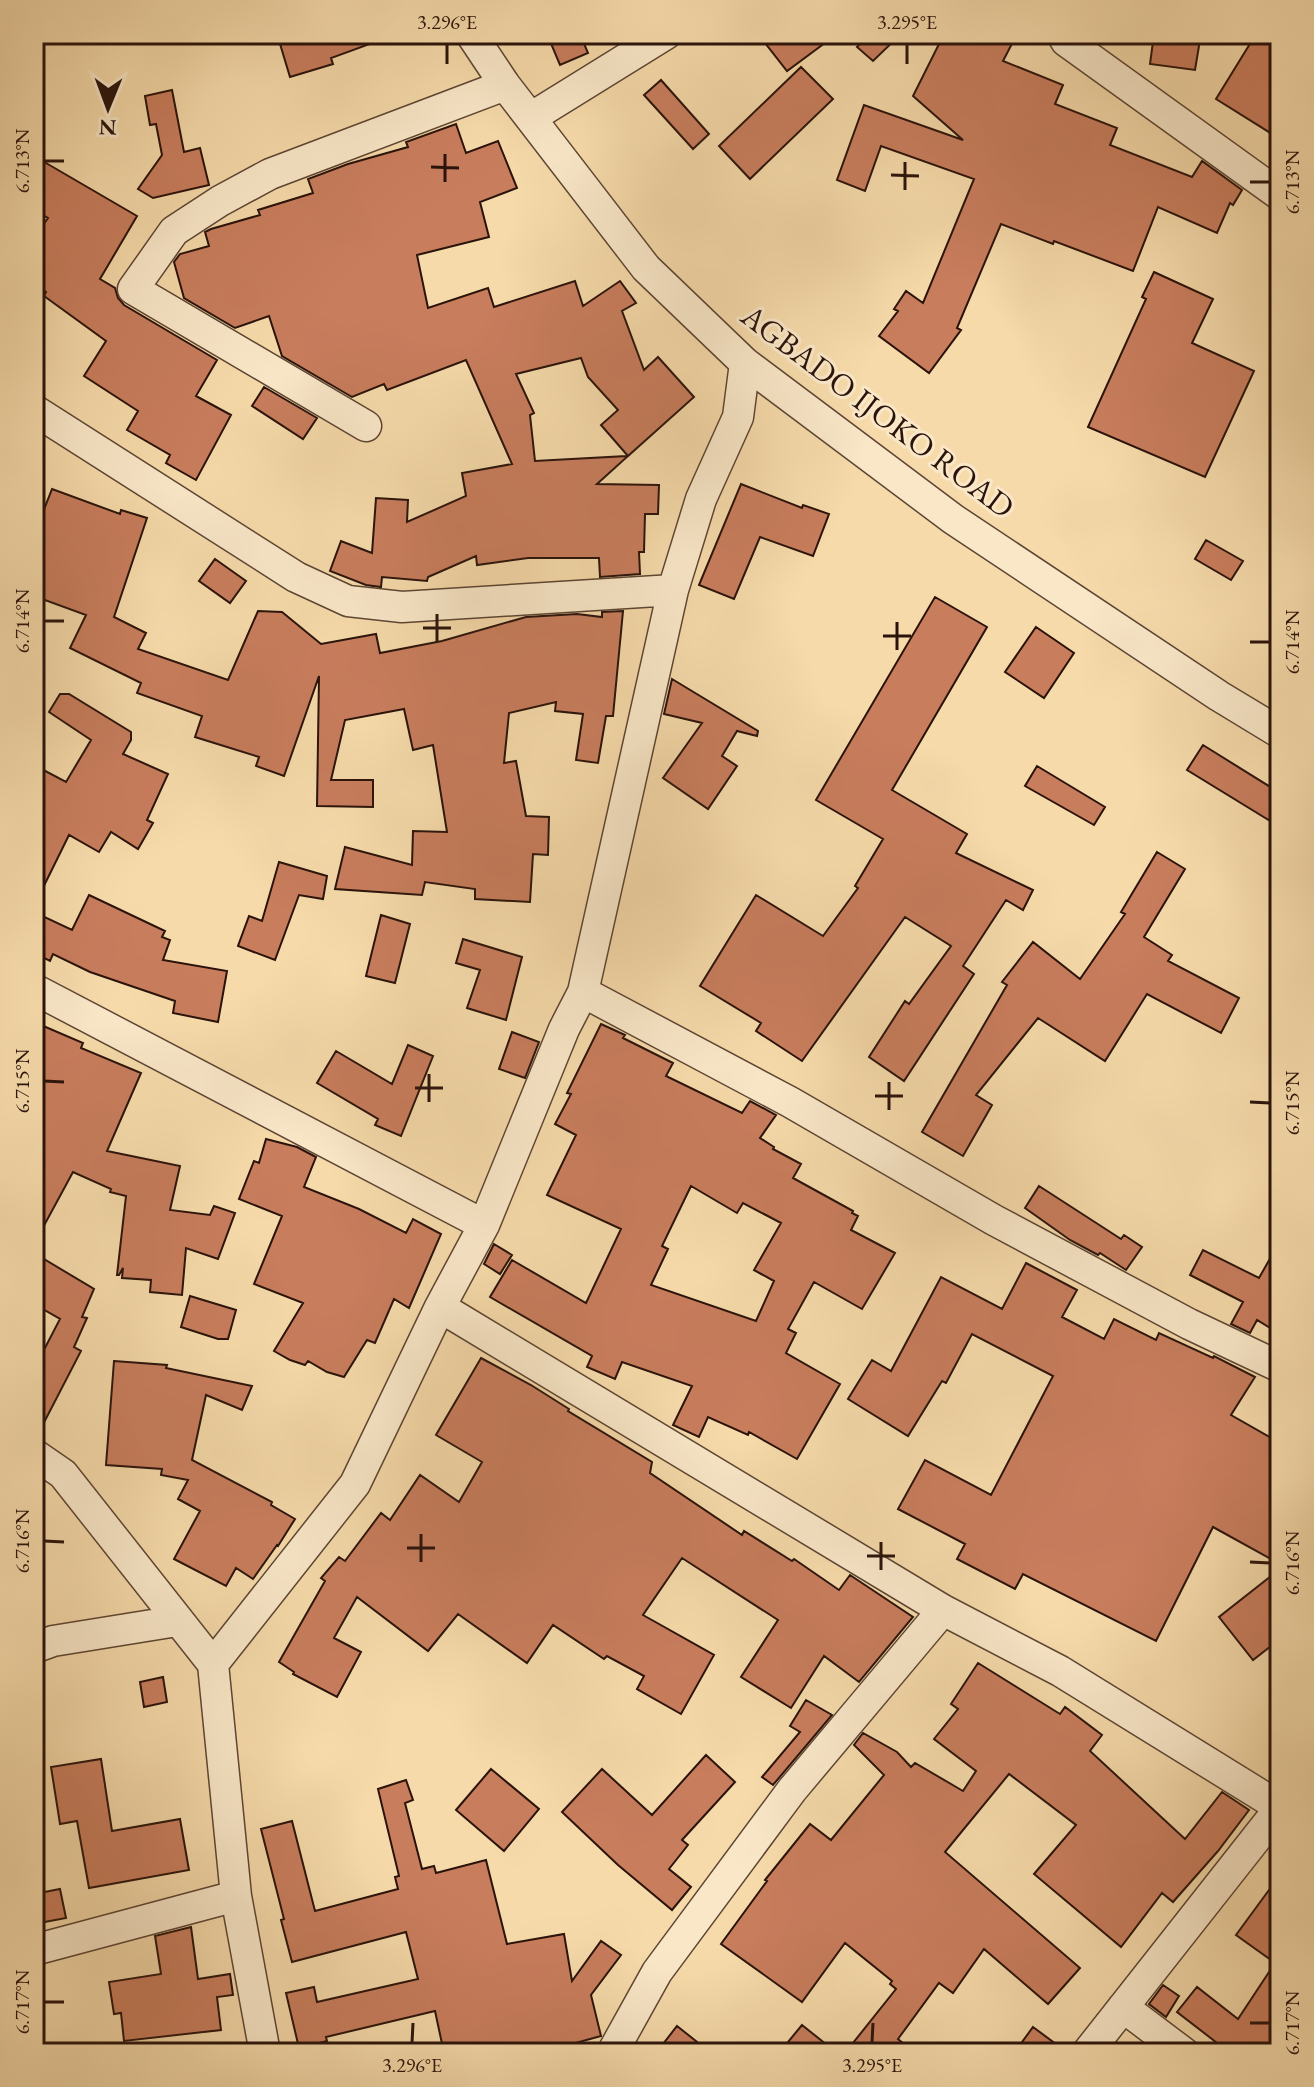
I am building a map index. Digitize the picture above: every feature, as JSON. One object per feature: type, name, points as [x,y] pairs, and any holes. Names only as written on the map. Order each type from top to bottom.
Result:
[{"type":"street","name":"AGBADO IJOKO ROAD","points":[[471,34],[505,85],[646,268],[745,363],[953,519],[1219,696],[1280,733]]},
{"type":"street","points":[[532,117],[666,34]]},
{"type":"street","points":[[1062,34],[1079,51],[1280,195]]},
{"type":"street","points":[[366,426],[133,289],[174,231],[220,201],[270,174],[505,85]]},
{"type":"street","points":[[213,1664],[355,1484],[440,1307],[484,1225],[564,1029],[583,992],[673,590],[701,499],[738,417],[745,363]]},
{"type":"street","points":[[34,410],[296,577],[348,601],[402,607],[673,590]]},
{"type":"street","points":[[34,989],[484,1225]]},
{"type":"street","points":[[583,992],[790,1102],[994,1220],[1189,1324],[1280,1367]]},
{"type":"street","points":[[440,1307],[943,1610],[1060,1671],[1280,1808],[1087,2053]]},
{"type":"street","points":[[34,1454],[63,1474],[213,1664],[236,1896],[265,2053]]},
{"type":"street","points":[[612,2053],[657,1972],[783,1802],[943,1610]]},
{"type":"street","points":[[34,1648],[53,1641],[177,1621]]},
{"type":"street","points":[[34,1950],[236,1896]]},
{"type":"street","points":[[1123,2007],[1184,2053]]},
{"type":"building","points":[[277,34],[388,34],[389,37],[331,58],[333,64],[290,77]]},
{"type":"building","points":[[547,34],[580,34],[588,53],[560,65]]},
{"type":"building","points":[[758,34],[837,34],[787,71]]},
{"type":"building","points":[[869,34],[901,34],[873,61],[857,47]]},
{"type":"building","points":[[944,34],[1017,34],[1003,61],[1063,85],[1055,104],[1117,128],[1110,145],[1192,177],[1202,161],[1242,190],[1233,205],[1230,203],[1217,233],[1158,207],[1133,271],[1001,224],[957,328],[961,330],[929,373],[879,336],[898,311],[894,309],[906,291],[923,303],[974,179],[881,146],[865,191],[837,180],[864,105],[963,140],[913,96]]},
{"type":"building","points":[[1154,34],[1201,34],[1195,70],[1150,64]]},
{"type":"building","points":[[1256,34],[1280,34],[1280,139],[1216,99]]},
{"type":"building","points":[[801,67],[833,99],[750,179],[719,146]]},
{"type":"building","points":[[661,80],[709,134],[693,149],[644,95]]},
{"type":"building","points":[[172,90],[184,152],[200,148],[209,185],[153,198],[138,189],[162,155],[156,124],[150,125],[145,96]]},
{"type":"building","points":[[456,124],[466,153],[498,141],[517,188],[480,202],[489,237],[417,255],[428,308],[488,288],[494,307],[575,281],[583,306],[620,281],[636,303],[622,311],[644,370],[658,357],[694,397],[597,484],[659,485],[658,514],[645,514],[644,552],[639,552],[640,574],[600,577],[599,558],[528,558],[477,565],[476,556],[428,577],[427,581],[382,577],[381,587],[366,585],[330,571],[341,541],[372,553],[376,498],[408,500],[407,522],[466,496],[462,473],[512,464],[466,360],[387,390],[384,384],[352,397],[282,356],[269,316],[235,328],[184,298],[174,262],[180,254],[209,246],[205,232],[260,215],[258,210],[313,193],[308,179],[408,147],[406,142]],"holes":[[[581,358],[588,377],[618,410],[601,425],[628,456],[535,461],[530,415],[534,413],[516,374]]]},
{"type":"building","points":[[34,156],[137,216],[100,279],[115,288],[124,305],[217,360],[196,396],[231,415],[196,480],[166,463],[170,455],[127,430],[138,411],[84,376],[106,341],[44,296],[46,292],[34,283],[34,237],[48,218],[34,210]]},
{"type":"building","points":[[1154,272],[1213,299],[1192,343],[1254,371],[1205,477],[1088,427],[1146,299],[1142,297]]},
{"type":"building","points":[[264,387],[317,418],[303,439],[252,406]]},
{"type":"building","points":[[741,484],[802,508],[803,505],[829,514],[813,556],[760,537],[734,599],[699,585]]},
{"type":"building","points":[[52,489],[120,514],[121,510],[147,518],[114,617],[146,633],[138,649],[228,680],[258,611],[282,612],[321,644],[376,634],[380,653],[442,641],[526,617],[577,614],[602,617],[602,612],[623,611],[613,716],[606,716],[598,763],[576,760],[583,714],[555,711],[556,702],[509,713],[504,763],[516,761],[526,816],[549,817],[548,855],[533,854],[530,902],[475,899],[475,889],[425,882],[422,895],[335,889],[345,847],[412,865],[413,831],[447,832],[433,745],[413,750],[404,709],[345,720],[331,780],[373,780],[373,807],[317,806],[319,676],[284,776],[256,766],[259,757],[195,737],[202,716],[137,693],[141,683],[70,648],[86,615],[34,596],[34,535]]},
{"type":"building","points":[[1206,540],[1243,561],[1231,580],[1195,559]]},
{"type":"building","points":[[215,559],[246,581],[230,603],[199,581]]},
{"type":"building","points":[[935,597],[987,627],[892,790],[967,834],[956,853],[1033,890],[1023,910],[1006,900],[963,966],[974,974],[904,1081],[869,1057],[905,1001],[909,1004],[951,946],[905,917],[802,1061],[756,1031],[761,1023],[700,986],[756,895],[823,936],[858,888],[855,886],[883,839],[816,800]]},
{"type":"building","points":[[1036,627],[1074,653],[1044,698],[1005,672]]},
{"type":"building","points":[[672,679],[758,731],[757,736],[737,731],[722,756],[737,766],[708,809],[663,778],[702,723],[664,714]]},
{"type":"building","points":[[60,694],[69,694],[131,732],[131,740],[123,754],[168,774],[147,820],[153,823],[138,849],[111,832],[99,852],[69,835],[34,906],[34,765],[66,782],[91,740],[49,712]]},
{"type":"building","points":[[1203,745],[1280,793],[1280,827],[1187,770]]},
{"type":"building","points":[[1037,766],[1105,807],[1094,825],[1025,786]]},
{"type":"building","points":[[1157,852],[1185,869],[1144,937],[1172,955],[1168,961],[1239,998],[1221,1033],[1147,994],[1105,1061],[1038,1018],[976,1095],[992,1105],[963,1156],[922,1132],[1007,985],[1002,982],[1033,942],[1080,979],[1125,914],[1121,912]]},
{"type":"building","points":[[279,862],[327,876],[323,899],[299,895],[275,960],[238,946],[249,916],[262,921]]},
{"type":"building","points":[[89,895],[165,931],[162,937],[170,940],[163,960],[227,971],[218,1022],[173,1013],[175,1001],[90,972],[53,954],[50,961],[34,953],[34,912],[72,930]]},
{"type":"building","points":[[381,915],[410,924],[395,983],[366,976]]},
{"type":"building","points":[[463,939],[522,957],[506,1020],[467,1008],[480,970],[456,963]]},
{"type":"building","points":[[34,1022],[83,1043],[81,1048],[141,1073],[107,1151],[180,1166],[170,1210],[210,1215],[214,1206],[235,1213],[218,1259],[186,1248],[182,1295],[150,1292],[151,1280],[122,1278],[123,1268],[117,1275],[126,1196],[110,1192],[111,1189],[73,1172],[34,1244]]},
{"type":"building","points":[[601,1024],[625,1035],[623,1038],[673,1063],[666,1076],[742,1113],[750,1101],[776,1115],[760,1138],[801,1164],[793,1178],[853,1211],[858,1216],[851,1230],[895,1253],[862,1309],[814,1282],[788,1329],[796,1333],[786,1353],[840,1384],[797,1459],[749,1432],[748,1435],[708,1417],[699,1437],[673,1425],[692,1386],[622,1362],[615,1379],[587,1367],[592,1356],[490,1297],[512,1260],[586,1303],[621,1229],[547,1195],[576,1135],[555,1124],[571,1094],[567,1093]],"holes":[[[691,1186],[737,1213],[743,1203],[781,1223],[754,1270],[774,1281],[756,1321],[651,1285],[668,1249],[662,1246]]]},
{"type":"building","points":[[512,1032],[539,1042],[525,1078],[499,1069]]},
{"type":"building","points":[[408,1045],[433,1056],[401,1136],[375,1125],[378,1119],[317,1083],[336,1051],[392,1084]]},
{"type":"building","points":[[266,1139],[297,1147],[316,1157],[304,1187],[359,1209],[406,1233],[413,1219],[441,1234],[409,1308],[394,1299],[375,1343],[367,1340],[344,1377],[308,1361],[305,1365],[290,1360],[274,1351],[303,1303],[254,1284],[282,1216],[239,1199],[254,1161],[259,1163]]},
{"type":"building","points":[[1039,1186],[1121,1239],[1124,1235],[1142,1247],[1126,1270],[1100,1253],[1098,1255],[1070,1240],[1025,1208]]},
{"type":"building","points":[[1280,1241],[1280,1334],[1257,1320],[1250,1333],[1231,1324],[1243,1302],[1190,1275],[1203,1250],[1259,1278]]},
{"type":"building","points":[[494,1244],[512,1255],[500,1274],[484,1264]]},
{"type":"building","points":[[34,1253],[94,1289],[82,1317],[87,1318],[74,1347],[81,1351],[37,1436],[34,1436],[34,1369],[60,1319],[34,1304]]},
{"type":"building","points":[[1026,1263],[1077,1290],[1062,1317],[1104,1339],[1114,1319],[1156,1340],[1159,1333],[1255,1377],[1231,1415],[1280,1443],[1280,1564],[1213,1527],[1156,1641],[1023,1574],[1015,1589],[957,1559],[965,1544],[898,1509],[925,1460],[991,1495],[1053,1376],[972,1334],[946,1383],[942,1381],[908,1436],[848,1399],[872,1360],[891,1371],[941,1277],[1002,1309]]},
{"type":"building","points":[[190,1296],[236,1310],[228,1339],[218,1339],[181,1327]]},
{"type":"building","points":[[481,1358],[531,1385],[652,1462],[650,1473],[742,1535],[744,1531],[792,1561],[794,1559],[839,1590],[850,1575],[913,1617],[859,1682],[824,1656],[791,1708],[741,1677],[778,1620],[682,1558],[643,1615],[714,1655],[681,1714],[637,1689],[644,1676],[607,1656],[604,1659],[553,1625],[527,1663],[458,1614],[428,1651],[357,1597],[334,1638],[361,1652],[337,1697],[293,1674],[279,1662],[325,1581],[321,1578],[339,1557],[345,1561],[381,1513],[390,1520],[420,1475],[459,1502],[482,1462],[436,1435]]},
{"type":"building","points":[[114,1361],[167,1365],[166,1368],[252,1386],[242,1410],[206,1395],[192,1460],[272,1502],[271,1505],[295,1519],[253,1579],[236,1568],[226,1586],[174,1559],[200,1511],[178,1499],[188,1480],[161,1475],[162,1469],[106,1465]]},
{"type":"building","points":[[1280,1569],[1280,1639],[1253,1660],[1219,1617]]},
{"type":"building","points":[[978,1663],[1060,1714],[1065,1707],[1102,1735],[1090,1751],[1185,1839],[1222,1792],[1249,1810],[1173,1902],[1162,1893],[1121,1947],[1034,1874],[1076,1825],[1009,1774],[945,1852],[1080,1968],[1048,2004],[984,1949],[953,1993],[939,1983],[898,2039],[915,2053],[845,2053],[896,1989],[890,1984],[892,1981],[845,1943],[802,2002],[721,1944],[765,1880],[810,1824],[831,1840],[884,1775],[854,1745],[863,1733],[897,1752],[911,1767],[915,1763],[963,1791],[976,1771],[934,1739],[958,1709],[951,1704]]},
{"type":"building","points":[[163,1677],[167,1702],[144,1707],[140,1682]]},
{"type":"building","points":[[806,1700],[832,1715],[773,1785],[762,1777],[800,1732],[790,1726]]},
{"type":"building","points":[[706,1755],[735,1782],[682,1840],[688,1845],[669,1869],[691,1887],[672,1910],[562,1812],[602,1769],[652,1815]]},
{"type":"building","points":[[101,1759],[112,1831],[180,1819],[189,1870],[89,1888],[77,1821],[60,1824],[51,1767]]},
{"type":"building","points":[[491,1769],[539,1809],[504,1851],[456,1810]]},
{"type":"building","points":[[406,1780],[413,1800],[405,1803],[422,1869],[434,1866],[436,1873],[486,1860],[507,1944],[564,1934],[572,1981],[601,1941],[621,1955],[591,1995],[601,2036],[539,2053],[444,2053],[435,2011],[326,2037],[327,2041],[299,2048],[286,1993],[314,1987],[317,2002],[418,1979],[406,1932],[292,1962],[261,1829],[292,1821],[315,1911],[398,1889],[395,1877],[399,1876],[378,1789]]},
{"type":"building","points":[[1280,1875],[1280,2053],[1230,2053],[1177,2012],[1197,1987],[1238,2019],[1275,1963],[1236,1935]]},
{"type":"building","points":[[60,1889],[66,1918],[34,1924],[34,1894]]},
{"type":"building","points":[[191,1927],[198,1979],[230,1974],[233,1995],[217,1997],[221,2030],[124,2041],[121,2013],[114,2014],[109,1982],[161,1974],[155,1936]]},
{"type":"building","points":[[1163,1985],[1179,1996],[1166,2017],[1149,2004]]},
{"type":"building","points":[[802,2025],[837,2053],[779,2053]]},
{"type":"building","points":[[677,2026],[711,2053],[656,2053]]},
{"type":"building","points":[[1033,2027],[1068,2053],[1014,2053]]}]
